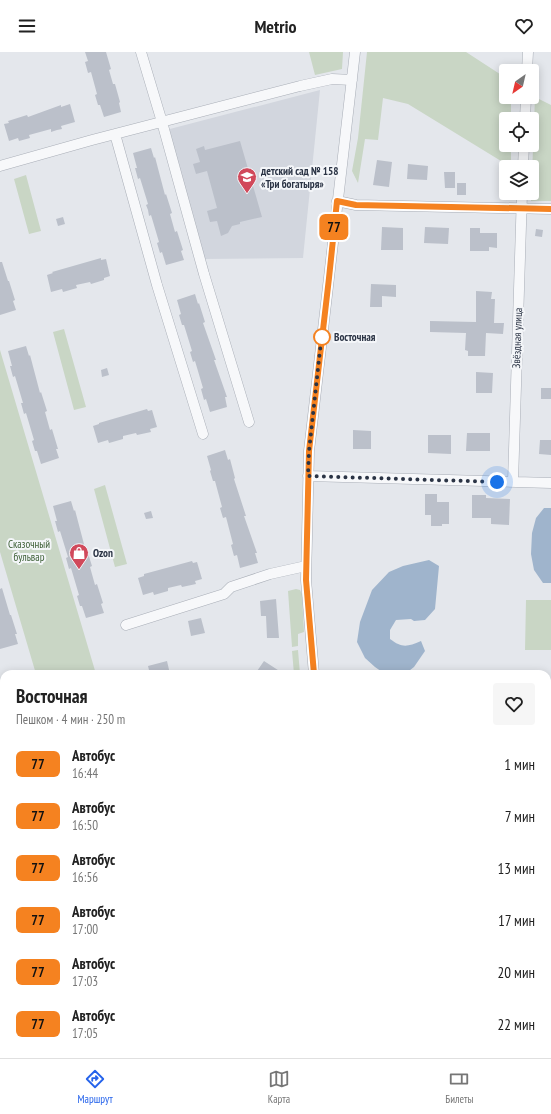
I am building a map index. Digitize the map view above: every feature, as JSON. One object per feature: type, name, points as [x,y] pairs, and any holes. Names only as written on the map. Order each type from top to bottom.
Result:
[{"type":"street","points":[[141,52],[204,274],[249,422]]},
{"type":"street","points":[[314,670],[306,566],[309,443],[355,52]]},
{"type":"street","points":[[527,64],[528,52]]},
{"type":"street","points":[[0,166],[115,134],[300,86],[332,79],[352,80]]},
{"type":"street","points":[[115,134],[157,286],[203,434]]},
{"type":"street","name":"Звёздная улица","points":[[513,482],[522,200]]},
{"type":"street","points":[[337,201],[356,205],[551,209]]},
{"type":"street","points":[[308,476],[551,483]]},
{"type":"street","points":[[126,625],[224,594],[231,587],[270,574],[306,566]]},
{"type":"shaded area","name":"детский сад № 158 «Три богатыря»","points":[[320,90],[303,258],[203,259],[166,130]]},
{"type":"green space","points":[[309,52],[343,52],[342,69],[315,75]]},
{"type":"green space","points":[[367,52],[466,52],[499,73],[499,104],[511,104],[511,112],[499,112],[499,152],[511,152],[511,160],[500,160],[408,104],[383,98],[378,140],[365,139],[358,183],[352,171],[358,138]]},
{"type":"green space","points":[[539,99],[551,105],[551,201],[531,201],[539,200],[539,160],[533,160],[533,152],[539,152],[539,112],[534,112],[535,104],[539,104]]},
{"type":"green space","points":[[26,175],[41,231],[29,234],[14,179]]},
{"type":"green space","points":[[64,329],[86,407],[74,410],[53,332]]},
{"type":"green space","name":"Сказочный бульвар","points":[[0,350],[95,670],[35,670],[0,552]]},
{"type":"green space","points":[[105,485],[127,564],[115,567],[94,489]]},
{"type":"green space","points":[[296,589],[300,590],[302,594],[304,632],[298,634],[298,646],[292,647],[288,591]]},
{"type":"green space","points":[[526,600],[551,600],[551,650],[525,650]]},
{"type":"green space","points":[[298,650],[300,670],[294,670],[292,651]]},
{"type":"water","points":[[544,508],[551,508],[551,583],[543,583],[534,570],[531,554],[532,533],[536,518]]},
{"type":"water","points":[[429,560],[439,566],[435,609],[425,620],[396,620],[390,630],[390,639],[398,644],[405,646],[421,641],[425,651],[414,667],[410,670],[379,670],[365,658],[357,642],[360,622],[372,590],[389,572],[403,566]]},
{"type":"building","points":[[85,52],[106,52],[111,69],[109,70],[120,102],[121,112],[104,117],[95,95],[97,94],[91,72],[88,73],[85,62],[88,61]]},
{"type":"building","points":[[70,104],[75,122],[61,126],[62,129],[51,132],[51,129],[29,135],[30,138],[19,141],[18,138],[9,141],[4,124],[9,123],[8,121],[27,115],[28,117],[61,105],[61,107]]},
{"type":"building","points":[[240,141],[262,217],[240,222],[240,224],[232,226],[228,233],[221,236],[217,221],[210,222],[207,211],[217,208],[207,171],[196,174],[193,164],[200,162],[196,149],[204,146],[205,150]]},
{"type":"building","points":[[151,148],[172,213],[170,214],[175,232],[177,231],[183,250],[181,251],[184,260],[166,265],[162,252],[160,253],[157,243],[159,242],[151,215],[149,216],[146,205],[148,204],[140,178],[138,179],[133,153]]},
{"type":"building","points":[[377,160],[392,162],[389,187],[373,185]]},
{"type":"building","points":[[408,164],[428,166],[427,180],[407,179]]},
{"type":"building","points":[[444,172],[455,172],[455,188],[445,188]]},
{"type":"building","points":[[457,183],[466,183],[466,195],[457,195]]},
{"type":"building","points":[[63,217],[65,224],[58,226],[56,219]]},
{"type":"building","points":[[382,227],[403,228],[403,250],[381,250]]},
{"type":"building","points":[[425,227],[449,228],[448,244],[424,243]]},
{"type":"building","points":[[470,228],[480,228],[480,233],[497,233],[497,248],[489,247],[489,251],[470,251]]},
{"type":"building","points":[[536,229],[543,230],[542,237],[535,236]]},
{"type":"building","points":[[101,258],[101,260],[106,259],[110,276],[104,278],[104,280],[91,284],[90,282],[76,285],[77,288],[63,292],[62,289],[51,292],[47,275],[53,273],[52,272]]},
{"type":"building","points":[[0,262],[2,262],[9,281],[15,300],[13,301],[16,310],[0,315]]},
{"type":"building","points":[[371,284],[396,285],[396,297],[382,296],[382,307],[370,307]]},
{"type":"building","points":[[476,291],[492,292],[491,299],[495,299],[494,323],[504,323],[503,334],[486,333],[485,356],[468,356],[468,351],[465,350],[466,333],[430,332],[430,321],[476,322]]},
{"type":"building","points":[[195,294],[216,360],[214,360],[227,397],[225,397],[227,407],[210,412],[206,399],[204,400],[201,389],[203,388],[195,361],[193,362],[190,352],[192,351],[184,325],[182,325],[179,315],[181,314],[177,300]]},
{"type":"building","points":[[26,346],[47,411],[45,412],[50,430],[52,429],[58,449],[56,449],[59,458],[41,464],[32,441],[34,440],[26,413],[24,414],[21,403],[23,403],[15,376],[13,377],[8,351]]},
{"type":"building","points":[[107,368],[109,375],[102,377],[101,370]]},
{"type":"building","points":[[476,372],[493,373],[492,393],[476,393]]},
{"type":"building","points":[[541,388],[551,388],[551,399],[541,399]]},
{"type":"building","points":[[147,409],[148,411],[152,410],[157,427],[150,429],[151,432],[123,436],[123,439],[109,443],[108,440],[98,443],[93,426]]},
{"type":"building","points":[[353,430],[371,431],[371,449],[353,449]]},
{"type":"building","points":[[467,433],[490,433],[490,451],[466,451]]},
{"type":"building","points":[[428,435],[451,435],[451,454],[428,453]]},
{"type":"building","points":[[540,440],[551,440],[551,455],[539,454]]},
{"type":"building","points":[[225,450],[228,460],[230,459],[234,479],[246,516],[244,516],[257,553],[255,553],[258,563],[240,568],[237,555],[234,556],[231,545],[233,544],[226,517],[223,518],[220,508],[222,507],[215,481],[213,481],[210,471],[207,456]]},
{"type":"building","points":[[425,494],[437,494],[437,502],[449,502],[449,524],[442,524],[442,526],[431,526],[431,515],[425,515]]},
{"type":"building","points":[[472,495],[486,495],[486,498],[510,499],[509,525],[491,524],[491,518],[472,518]]},
{"type":"building","points":[[71,501],[92,566],[90,567],[95,585],[97,584],[103,603],[101,604],[104,613],[86,618],[77,596],[79,595],[71,568],[69,569],[66,558],[68,557],[60,531],[58,532],[53,506]]},
{"type":"building","points":[[151,511],[153,518],[146,519],[144,513]]},
{"type":"building","points":[[192,561],[193,563],[197,562],[202,579],[195,581],[196,584],[168,588],[168,591],[154,595],[153,592],[143,595],[138,578],[144,576],[144,574]]},
{"type":"building","points":[[2,588],[17,634],[15,634],[18,644],[0,649],[0,589]]},
{"type":"building","points":[[276,599],[279,638],[267,638],[266,616],[261,616],[260,601]]},
{"type":"building","points":[[201,618],[205,633],[191,636],[188,621]]},
{"type":"building","points":[[167,661],[169,670],[149,670],[148,666]]},
{"type":"building","points":[[264,661],[278,670],[258,670]]},
{"type":"bus line","name":"77","points":[[314,670],[306,580],[309,451],[337,201],[356,205],[551,209]]},
{"type":"place","name":"детский сад № 158 «Три богатыря»","points":[[247,194]]},
{"type":"place","name":"Восточная","points":[[322,337]]},
{"type":"place","name":"Ozon","points":[[79,570]]},
{"type":"route","points":[[322,337],[322,332],[309,451],[308,476],[497,482]]}]
